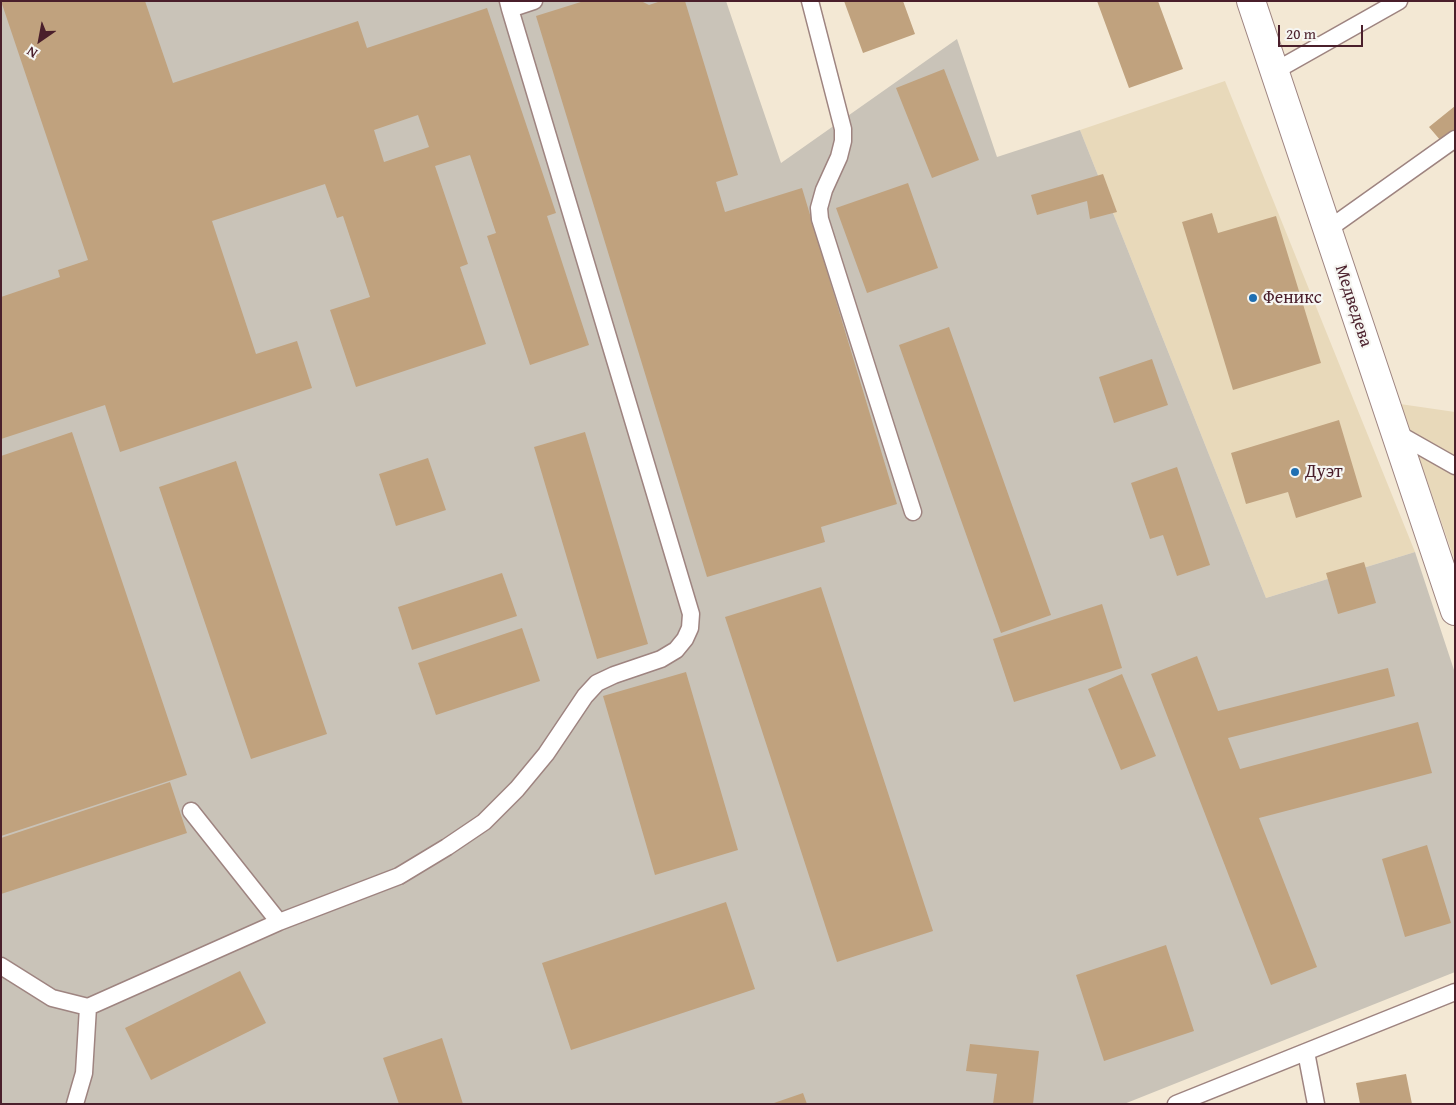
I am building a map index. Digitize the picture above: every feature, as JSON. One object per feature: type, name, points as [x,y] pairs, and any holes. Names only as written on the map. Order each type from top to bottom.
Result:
[{"type":"street","name":"Медведева","points":[[1251,1],[1455,611]]},
{"type":"lane","points":[[1,966],[52,998],[88,1007],[279,922],[399,876],[484,822],[518,789],[546,754],[585,696],[597,683],[614,675],[661,659],[676,650],[685,639],[690,628],[691,614],[509,5],[534,1]]},
{"type":"lane","points":[[810,1],[843,129],[843,141],[839,157],[824,190],[819,208],[820,219],[913,512]]},
{"type":"lane","points":[[1275,71],[1399,1]]},
{"type":"lane","points":[[1327,230],[1455,139]]},
{"type":"lane","points":[[1395,432],[1455,466]]},
{"type":"lane","points":[[192,810],[279,922]]},
{"type":"lane","points":[[1176,1104],[1455,992]]},
{"type":"lane","points":[[75,1104],[84,1073],[88,1007]]},
{"type":"lane","points":[[1306,1052],[1316,1104]]},
{"type":"shaded area","points":[[1,1],[726,1],[781,163],[957,39],[997,157],[1080,130],[1266,598],[1415,552],[1455,673],[1455,972],[1124,1104],[1,1104]]},
{"type":"shaded area","points":[[1225,81],[1415,552],[1266,598],[1080,130]]},
{"type":"shaded area","points":[[1400,404],[1455,412],[1455,561]]},
{"type":"building","points":[[1,1],[145,1],[173,83],[358,21],[367,48],[487,8],[556,213],[547,216],[589,345],[530,365],[487,236],[496,233],[470,155],[435,166],[468,264],[460,267],[486,344],[356,387],[330,310],[370,297],[343,216],[337,218],[325,184],[212,221],[256,354],[297,341],[312,388],[120,452],[105,405],[1,439],[1,297],[60,277],[58,270],[88,260]],"holes":[[[418,115],[429,147],[384,162],[374,130]]]},
{"type":"building","points":[[584,1],[641,1],[649,5],[661,1],[685,1],[738,175],[716,182],[725,212],[802,188],[897,504],[821,527],[825,542],[707,577],[536,16]]},
{"type":"building","points":[[844,1],[903,1],[915,34],[863,53]]},
{"type":"building","points":[[1097,1],[1158,1],[1183,69],[1129,88]]},
{"type":"building","points":[[944,69],[979,160],[932,178],[896,88]]},
{"type":"building","points":[[1455,106],[1455,129],[1441,141],[1429,127]]},
{"type":"building","points":[[1103,174],[1117,212],[1090,219],[1087,201],[1037,215],[1031,195]]},
{"type":"building","points":[[908,183],[938,268],[867,293],[836,208]]},
{"type":"building","name":"Феникс","points":[[1212,213],[1218,233],[1276,216],[1321,363],[1233,390],[1182,222]]},
{"type":"building","points":[[949,327],[1051,615],[1001,633],[899,345]]},
{"type":"building","points":[[1152,359],[1168,405],[1114,423],[1099,377]]},
{"type":"building","name":"Дуэт","points":[[1339,420],[1362,497],[1296,518],[1288,492],[1246,504],[1231,453]]},
{"type":"building","points":[[72,432],[187,775],[1,836],[1,456]]},
{"type":"building","points":[[585,432],[648,644],[597,659],[534,447]]},
{"type":"building","points":[[428,458],[446,510],[396,526],[379,474]]},
{"type":"building","points":[[236,461],[327,734],[251,759],[159,487]]},
{"type":"building","points":[[1177,467],[1210,565],[1177,576],[1163,535],[1150,539],[1131,483]]},
{"type":"building","points":[[1364,562],[1376,603],[1338,614],[1326,573]]},
{"type":"building","points":[[502,573],[517,616],[412,650],[398,607]]},
{"type":"building","points":[[821,587],[933,931],[837,962],[725,617]]},
{"type":"building","points":[[1102,604],[1122,668],[1014,702],[993,639]]},
{"type":"building","points":[[522,628],[540,681],[436,715],[418,663]]},
{"type":"building","points":[[1197,656],[1218,711],[1388,668],[1395,696],[1228,738],[1240,769],[1418,722],[1432,773],[1259,818],[1317,967],[1271,985],[1151,674]]},
{"type":"building","points":[[686,672],[738,850],[655,875],[603,696]]},
{"type":"building","points":[[1122,674],[1156,756],[1121,770],[1088,689]]},
{"type":"building","points":[[170,782],[187,833],[1,894],[1,838]]},
{"type":"building","points":[[1427,845],[1451,923],[1405,937],[1382,859]]},
{"type":"building","points":[[726,902],[755,989],[571,1050],[542,963]]},
{"type":"building","points":[[1166,945],[1194,1031],[1104,1061],[1076,975]]},
{"type":"building","points":[[240,971],[266,1023],[151,1080],[125,1028]]},
{"type":"building","points":[[442,1038],[463,1104],[399,1104],[383,1058]]},
{"type":"building","points":[[970,1044],[1039,1051],[1033,1104],[993,1104],[997,1074],[966,1071]]},
{"type":"building","points":[[1406,1074],[1412,1104],[1360,1104],[1356,1083]]},
{"type":"building","points":[[803,1093],[807,1104],[774,1104],[774,1103]]},
{"type":"place","name":"Феникс","points":[[1253,298]]},
{"type":"place","name":"Дуэт","points":[[1295,472]]}]
